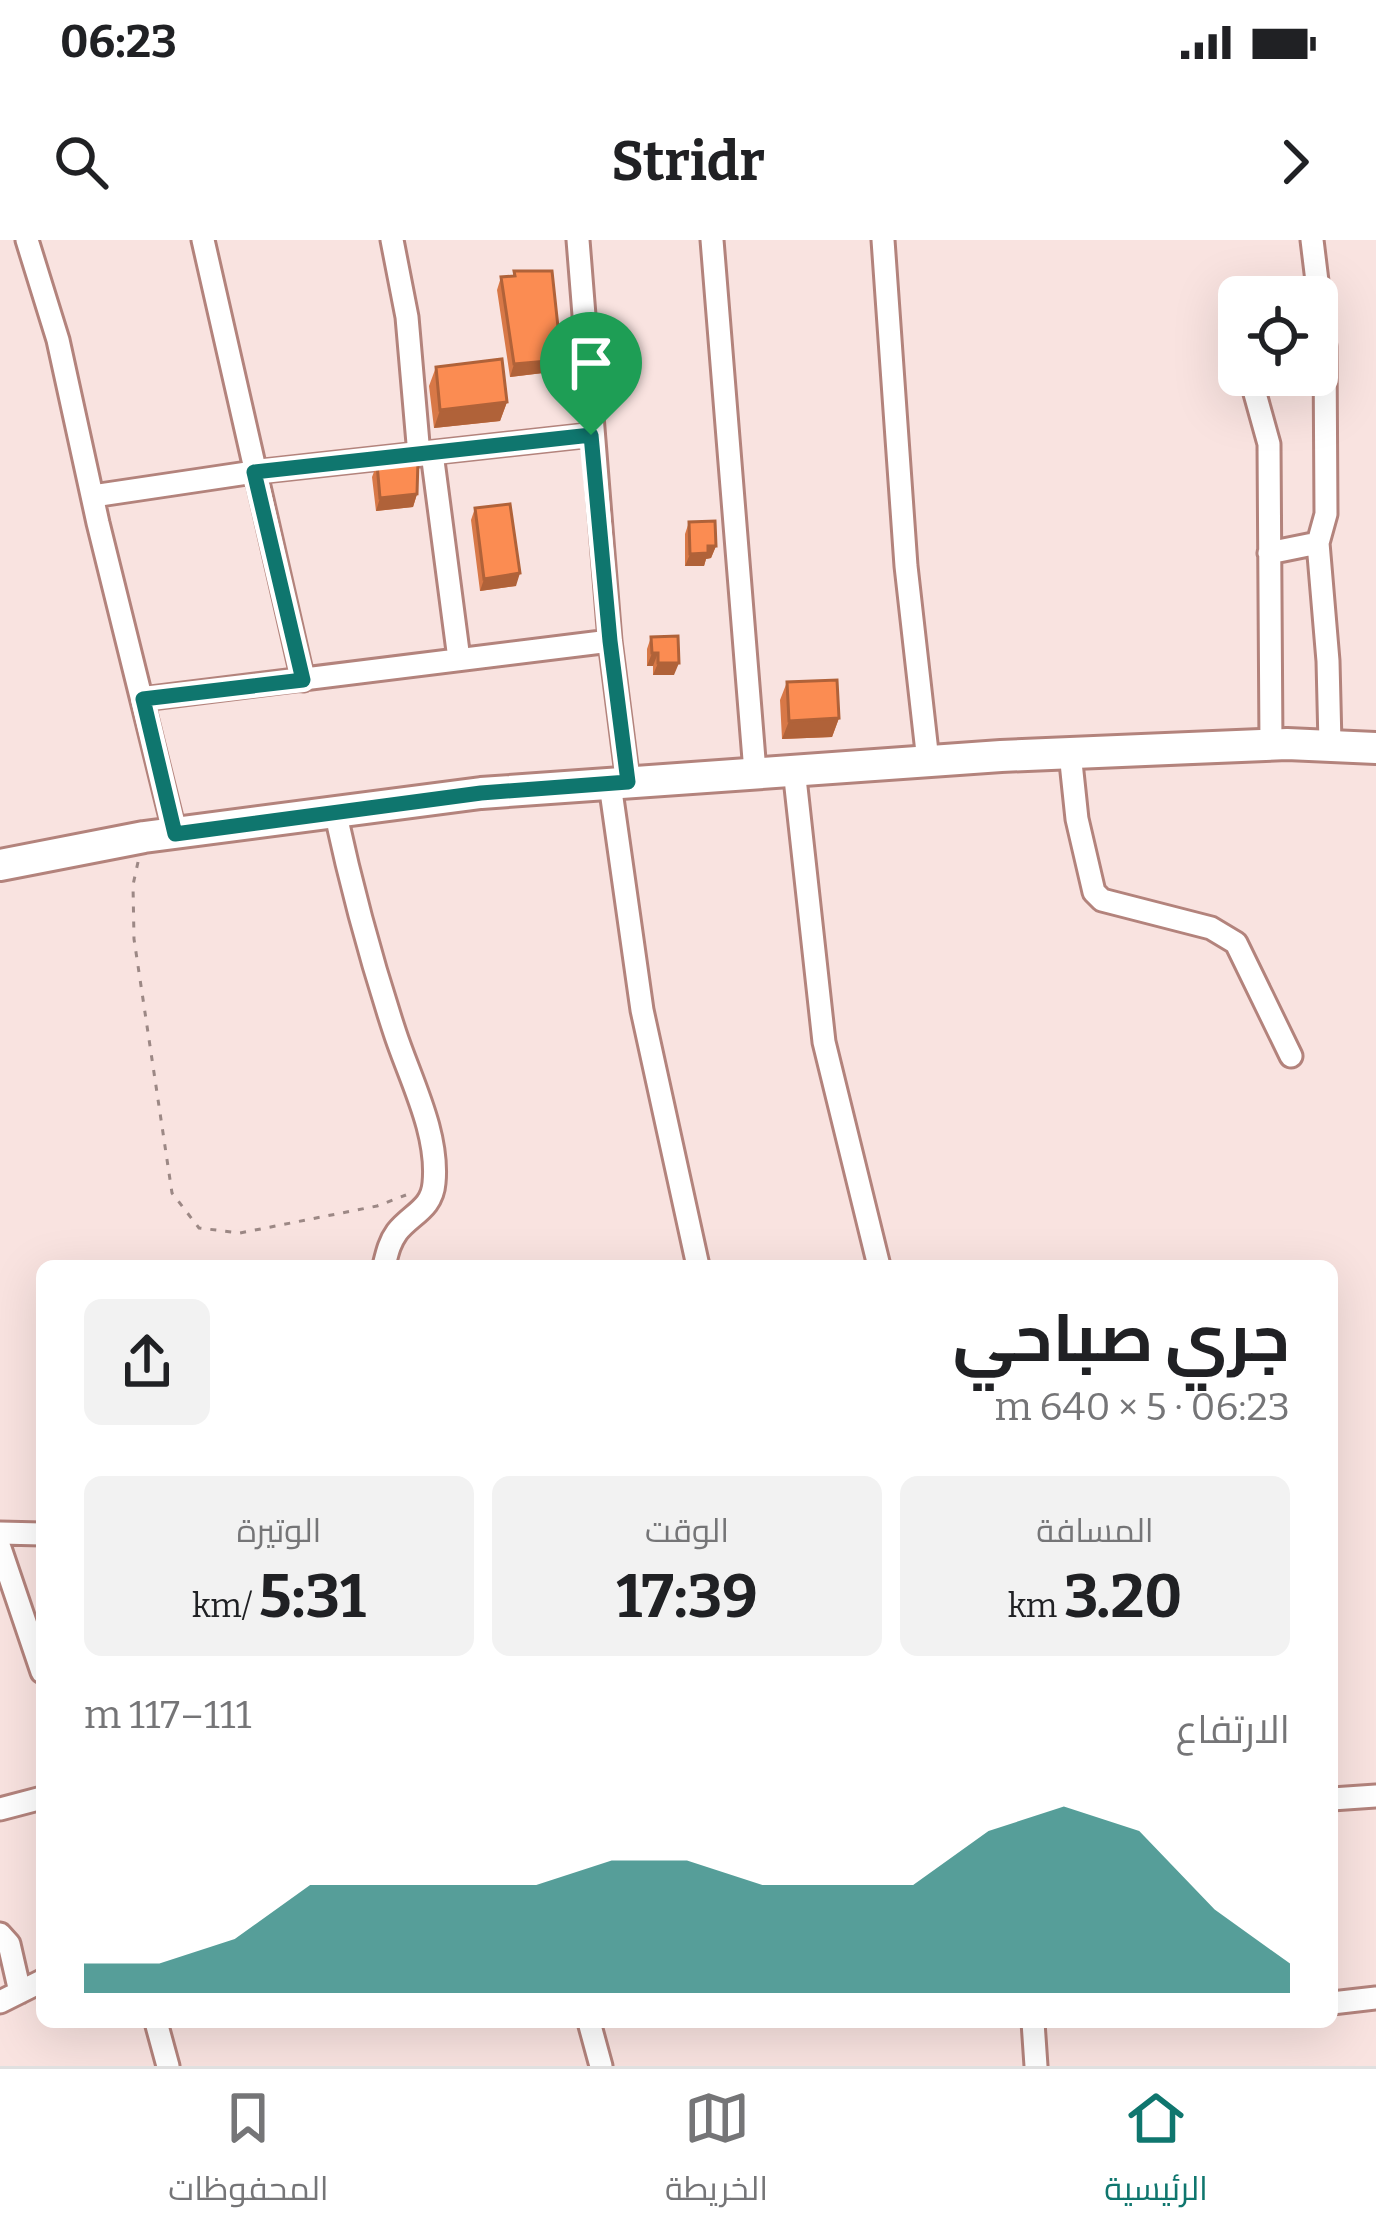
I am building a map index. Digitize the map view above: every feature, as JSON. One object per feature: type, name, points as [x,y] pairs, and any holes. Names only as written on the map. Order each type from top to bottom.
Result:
[{"type":"main road","points":[[0,865],[160,835],[481,793],[928,760],[1270,745],[1376,748]]},
{"type":"street","points":[[27,240],[58,340],[143,699],[160,835]]},
{"type":"street","points":[[202,240],[303,680]]},
{"type":"street","points":[[392,240],[459,658]]},
{"type":"street","points":[[578,240],[633,962],[697,1260]]},
{"type":"street","points":[[712,240],[755,772]]},
{"type":"street","points":[[883,240],[906,566],[928,760]]},
{"type":"street","points":[[1312,240],[1316,276]]},
{"type":"street","points":[[1256,396],[1269,444],[1270,745]]},
{"type":"street","points":[[1323,396],[1326,514],[1318,543],[1330,744]]},
{"type":"street","points":[[93,496],[254,472],[591,435]]},
{"type":"street","points":[[1269,553],[1318,543]]},
{"type":"street","points":[[143,699],[610,641]]},
{"type":"street","points":[[1070,753],[1077,819],[1094,892],[1102,900],[1211,928],[1236,943],[1291,1056]]},
{"type":"street","points":[[794,769],[824,1042],[878,1260]]},
{"type":"street","points":[[335,811],[371,956],[435,1166],[431,1198],[400,1228],[386,1260]]},
{"type":"street","points":[[0,1533],[36,1534]]},
{"type":"street","points":[[0,1548],[36,1654]]},
{"type":"street","points":[[1338,1799],[1376,1796]]},
{"type":"street","points":[[0,1809],[36,1800]]},
{"type":"street","points":[[0,1934],[9,1944],[10,1997]]},
{"type":"street","points":[[1338,2002],[1376,1998]]},
{"type":"street","points":[[158,2028],[168,2066]]},
{"type":"street","points":[[591,2028],[601,2066]]},
{"type":"street","points":[[1033,2028],[1036,2066]]},
{"type":"path","points":[[160,835],[133,885],[134,939],[172,1193],[199,1228],[240,1233],[377,1206],[434,1185]]},
{"type":"building","points":[[514,271],[552,271],[561,355],[514,364],[501,277],[515,276]]},
{"type":"building","points":[[502,359],[507,402],[440,410],[436,367]]},
{"type":"building","points":[[418,460],[417,494],[380,498],[377,464]]},
{"type":"building","points":[[510,504],[520,573],[484,579],[475,508]]},
{"type":"building","points":[[715,521],[716,546],[708,546],[708,553],[690,554],[689,522]]},
{"type":"building","points":[[678,636],[679,663],[658,663],[651,637]]},
{"type":"building","points":[[837,680],[839,718],[789,721],[787,682]]},
{"type":"route","points":[[591,435],[628,782],[481,793],[175,834],[143,699],[303,680],[254,472],[591,435]]}]
